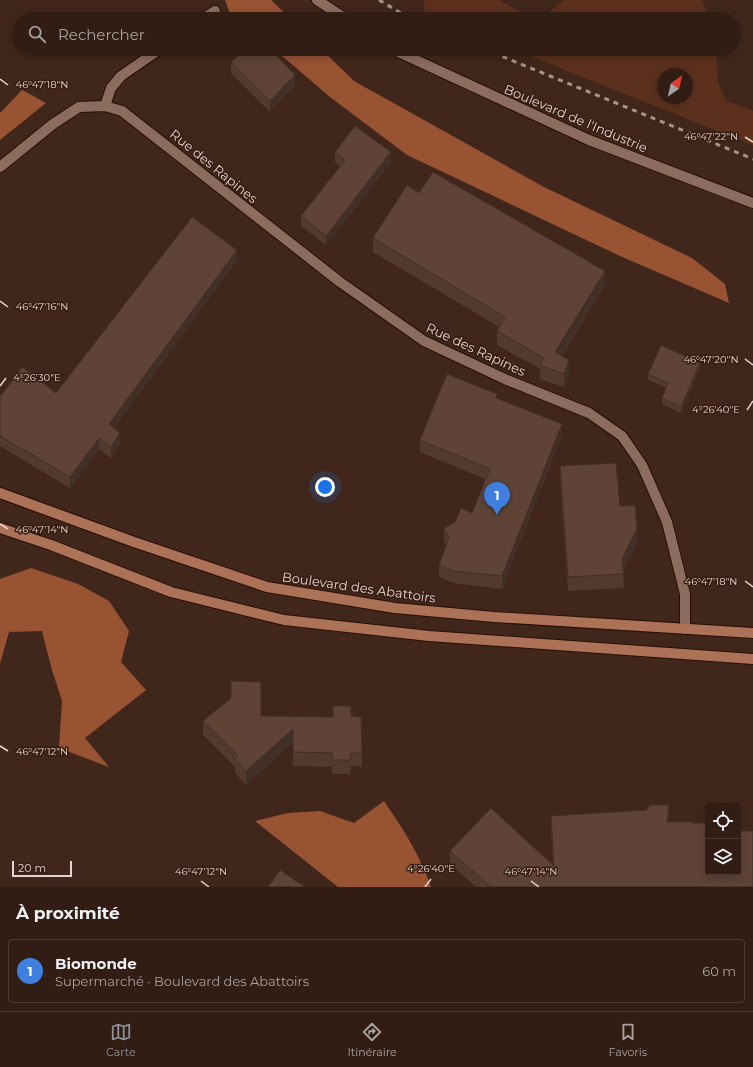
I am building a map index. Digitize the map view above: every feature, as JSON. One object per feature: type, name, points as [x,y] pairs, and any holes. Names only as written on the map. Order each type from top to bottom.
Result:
[{"type":"street","points":[[317,0],[335,12]]},
{"type":"street","points":[[105,106],[111,88],[121,76],[150,56]]},
{"type":"street","name":"Boulevard de l'Industrie","points":[[407,56],[589,140],[753,203]]},
{"type":"street","name":"Rue des Rapines","points":[[0,166],[53,124],[79,107],[105,106],[122,111],[334,277],[424,341],[507,380],[589,413],[622,436],[642,465],[667,522],[685,594],[685,628]]},
{"type":"street","name":"Boulevard des Abattoirs","points":[[0,493],[134,542],[267,587],[395,608],[494,617],[753,633]]},
{"type":"street","points":[[0,528],[51,545],[171,592],[284,620],[428,636],[753,659]]},
{"type":"shaded area","points":[[225,0],[271,0],[284,12],[230,12]]},
{"type":"shaded area","points":[[424,0],[500,0],[520,12],[425,12]]},
{"type":"shaded area","points":[[564,0],[702,0],[706,12],[549,12]]},
{"type":"shaded area","points":[[282,56],[328,56],[354,81],[544,187],[692,258],[725,284],[729,303],[620,256],[407,155],[330,97]]},
{"type":"shaded area","points":[[530,56],[716,56],[718,83],[726,101],[753,111],[753,145]]},
{"type":"shaded area","points":[[22,90],[46,103],[0,140],[0,113]]},
{"type":"shaded area","points":[[31,568],[78,584],[109,601],[129,631],[121,662],[146,690],[85,738],[109,767],[59,748],[62,701],[42,631],[9,632],[0,664],[0,579]]},
{"type":"shaded area","points":[[384,801],[416,853],[431,887],[338,887],[255,821],[288,813],[320,811],[354,823]]},
{"type":"building","points":[[237,56],[277,56],[295,75],[270,101],[231,62]]},
{"type":"building","points":[[355,126],[391,152],[326,236],[301,216],[345,160],[335,152]]},
{"type":"building","points":[[433,172],[605,271],[555,352],[569,360],[564,374],[540,365],[544,358],[497,331],[505,317],[373,238],[407,185],[419,193]]},
{"type":"building","points":[[192,217],[237,250],[109,424],[120,433],[111,447],[99,438],[70,477],[0,436],[0,397],[22,367],[56,393]]},
{"type":"building","points":[[661,345],[700,363],[681,407],[662,398],[668,383],[648,374]]},
{"type":"building","points":[[447,374],[497,394],[496,398],[562,424],[502,576],[453,571],[439,565],[449,538],[444,528],[455,522],[461,508],[472,513],[490,469],[420,440]]},
{"type":"building","points":[[616,463],[620,506],[635,505],[637,529],[622,559],[624,574],[568,577],[560,466]]},
{"type":"building","points":[[231,681],[261,682],[261,716],[333,717],[333,706],[351,706],[351,716],[361,717],[362,753],[351,753],[350,760],[332,760],[332,753],[293,752],[293,729],[246,771],[235,759],[238,756],[203,721],[231,698]]},
{"type":"building","points":[[649,805],[669,805],[667,822],[705,823],[705,875],[741,875],[741,831],[753,831],[753,887],[491,887],[450,851],[491,808],[554,866],[551,816],[647,810]]},
{"type":"building","points":[[280,870],[305,887],[268,887]]},
{"type":"railway","points":[[379,0],[399,12]]},
{"type":"railway","points":[[501,56],[753,159]]},
{"type":"place","name":"Biomonde","points":[[497,515]]}]
